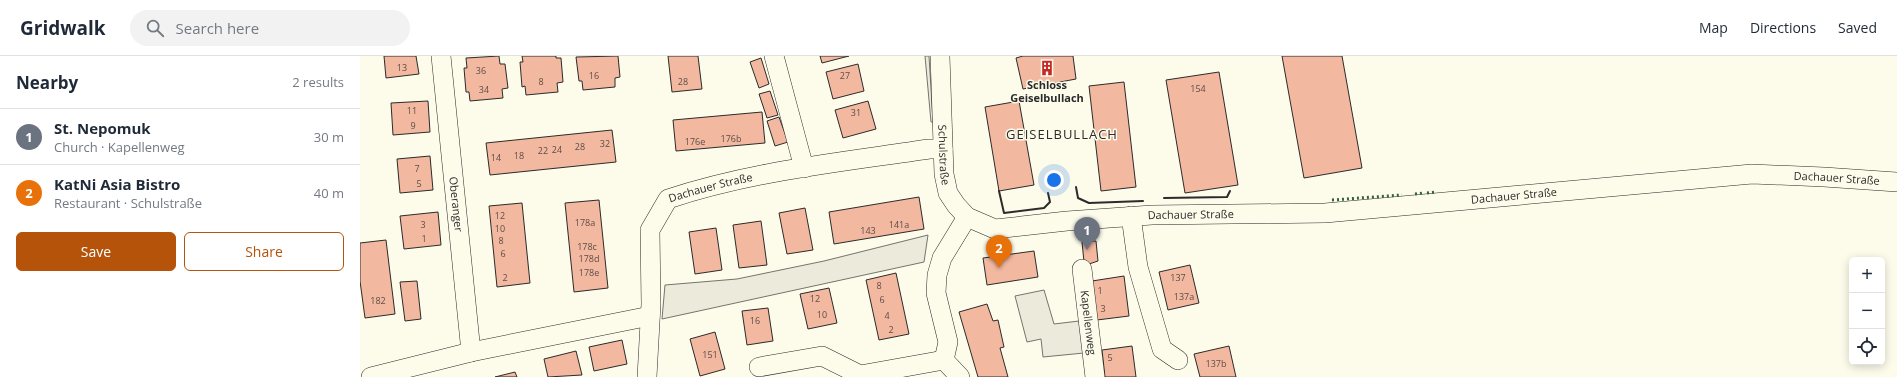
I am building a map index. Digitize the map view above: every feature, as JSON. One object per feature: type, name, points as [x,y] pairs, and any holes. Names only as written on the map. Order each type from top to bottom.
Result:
[{"type":"street","name":"Oberanger","points":[[441,56],[471,352]]},
{"type":"street","points":[[774,56],[804,168]]},
{"type":"street","name":"Schulstraße","points":[[940,56],[944,174],[948,192],[956,205],[967,217],[980,224],[995,229]]},
{"type":"street","name":"Dachauer Straße","points":[[647,377],[650,316],[650,230],[668,198],[710,186],[804,168],[943,149]]},
{"type":"street","name":"Dachauer Straße","points":[[995,229],[1131,216],[1324,213],[1752,174],[1897,182]]},
{"type":"street","name":"Dachauer Straße","points":[[1131,216],[1138,267],[1162,349],[1178,360]]},
{"type":"street","points":[[944,360],[948,342],[936,293],[936,275],[942,258],[967,217]]},
{"type":"street","name":"Kapellenweg","points":[[1082,268],[1095,377]]},
{"type":"street","points":[[371,377],[471,352],[650,316]]},
{"type":"street","points":[[758,367],[822,356],[860,375],[944,360]]},
{"type":"street","points":[[944,360],[960,377]]},
{"type":"shaded area","points":[[925,56],[929,56],[933,122],[931,122]]},
{"type":"shaded area","points":[[928,235],[924,262],[662,319],[665,285],[737,279],[824,261]]},
{"type":"shaded area","points":[[1044,290],[1054,324],[1079,321],[1084,353],[1043,357],[1041,339],[1027,342],[1015,296]]},
{"type":"building","points":[[384,56],[416,56],[419,74],[386,78]]},
{"type":"building","points":[[499,56],[500,64],[505,64],[508,88],[502,89],[503,98],[470,101],[469,92],[466,92],[464,68],[467,68],[466,58]]},
{"type":"building","points":[[522,56],[556,56],[556,58],[561,58],[563,82],[557,83],[558,92],[526,95],[525,86],[522,87],[520,62],[523,62]]},
{"type":"building","points":[[618,56],[620,77],[615,78],[615,87],[583,90],[582,81],[579,81],[576,57]]},
{"type":"building","points":[[668,56],[698,56],[702,89],[672,92]]},
{"type":"building","points":[[820,56],[849,56],[822,63]]},
{"type":"building","name":"Schloss Geiselbullach","points":[[1023,56],[1073,56],[1076,79],[1023,89],[1016,58]]},
{"type":"building","points":[[1282,56],[1342,56],[1362,168],[1304,178]]},
{"type":"building","points":[[761,58],[769,84],[759,88],[750,62]]},
{"type":"building","points":[[858,64],[864,91],[833,99],[826,72]]},
{"type":"building","points":[[1219,72],[1238,185],[1185,193],[1166,80]]},
{"type":"building","points":[[1124,82],[1136,187],[1101,191],[1089,86]]},
{"type":"building","points":[[770,91],[778,115],[767,118],[759,94]]},
{"type":"building","points":[[428,101],[430,132],[393,135],[391,103]]},
{"type":"building","points":[[868,101],[876,129],[843,138],[835,110]]},
{"type":"building","points":[[1019,101],[1034,185],[999,191],[985,107]]},
{"type":"building","points":[[762,112],[765,143],[676,151],[673,120]]},
{"type":"building","points":[[779,117],[788,142],[775,146],[767,121]]},
{"type":"building","points":[[612,130],[616,162],[490,175],[486,143]]},
{"type":"building","points":[[430,156],[433,190],[400,193],[397,159]]},
{"type":"building","points":[[919,197],[924,229],[834,244],[829,212]]},
{"type":"building","points":[[599,200],[608,288],[574,292],[565,203]]},
{"type":"building","points":[[522,203],[530,283],[497,287],[489,206]]},
{"type":"building","points":[[805,208],[813,250],[787,254],[779,213]]},
{"type":"building","points":[[438,212],[441,245],[404,249],[400,216]]},
{"type":"building","points":[[761,221],[767,265],[739,268],[733,225]]},
{"type":"building","points":[[716,228],[722,270],[695,274],[689,232]]},
{"type":"building","points":[[1091,237],[1091,241],[1096,241],[1098,261],[1089,264],[1084,262],[1082,242],[1086,241],[1086,238]]},
{"type":"building","points":[[386,240],[395,314],[365,318],[360,281],[360,243]]},
{"type":"building","points":[[1034,251],[1038,277],[987,285],[983,258]]},
{"type":"building","points":[[1190,265],[1199,303],[1168,310],[1159,272]]},
{"type":"building","points":[[896,273],[909,334],[879,340],[866,280]]},
{"type":"building","points":[[1124,276],[1129,316],[1097,320],[1092,281]]},
{"type":"building","points":[[417,281],[421,319],[405,321],[400,282]]},
{"type":"building","points":[[829,288],[837,323],[808,329],[800,294]]},
{"type":"building","points":[[987,304],[993,321],[998,320],[1004,347],[1000,348],[1008,377],[978,377],[959,312]]},
{"type":"building","points":[[768,308],[773,341],[747,345],[742,311]]},
{"type":"building","points":[[715,332],[725,369],[700,376],[690,339]]},
{"type":"building","points":[[622,340],[627,364],[594,371],[589,347]]},
{"type":"building","points":[[1132,346],[1136,377],[1105,377],[1102,350]]},
{"type":"building","points":[[1229,346],[1236,377],[1200,377],[1194,354]]},
{"type":"building","points":[[576,351],[582,375],[548,377],[544,359]]},
{"type":"building","points":[[515,372],[517,377],[495,377]]},
{"type":"hedge","points":[[1427,193],[1436,192]]},
{"type":"hedge","points":[[1415,194],[1423,193]]},
{"type":"hedge","points":[[1332,200],[1402,195]]},
{"type":"wall","points":[[1076,187],[1078,198],[1089,203],[1143,201]]},
{"type":"wall","points":[[999,191],[1004,213],[1044,208],[1050,202],[1048,193]]},
{"type":"wall","points":[[1164,198],[1227,197],[1230,191]]},
{"type":"place","name":"Schloss Geiselbullach","points":[[1047,68]]},
{"type":"place","name":"St. Nepomuk","points":[[1087,250]]},
{"type":"place","name":"KatNi Asia Bistro","points":[[999,268]]},
{"type":"district","name":"GEISELBULLACH","points":[[1062,134]]}]
